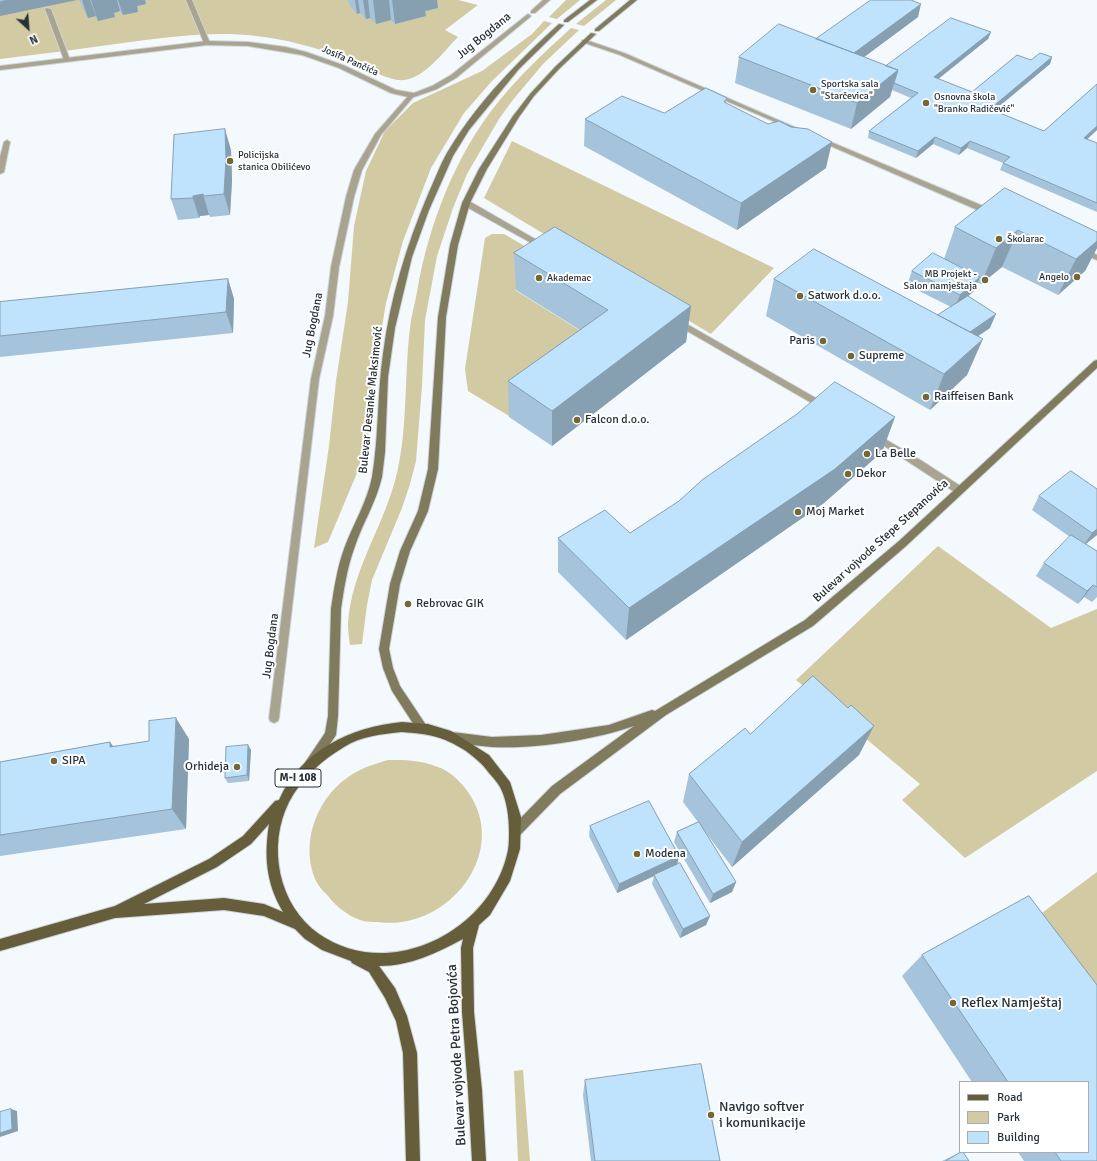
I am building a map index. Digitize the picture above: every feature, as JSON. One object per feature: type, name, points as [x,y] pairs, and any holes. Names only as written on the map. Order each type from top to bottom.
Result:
[{"type":"main road","name":"Bulevar Desanke Maksimović","points":[[308,767],[330,734],[333,716],[336,609],[338,594],[349,549],[374,492],[378,469],[384,377],[393,315],[402,274],[415,236],[447,160],[463,133],[498,90],[548,36],[594,0]]},
{"type":"main road","points":[[422,728],[396,688],[388,668],[384,649],[395,584],[405,551],[423,511],[433,469],[442,317],[454,245],[466,203],[482,169],[516,116],[532,95],[584,41],[634,0]]},
{"type":"main road","name":"Bulevar vojvode Stepe Stepanovića","points":[[516,831],[556,790],[662,712],[809,623],[902,544],[1097,363]]},
{"type":"main road","name":"Bulevar vojvode Stepe Stepanovića","points":[[452,737],[492,742],[541,740],[609,730],[662,712]]},
{"type":"main road","name":"M-I 108","points":[[0,946],[115,912],[213,863],[247,840],[284,799],[295,782],[308,767],[324,753],[361,734],[381,729],[402,727],[422,728],[452,737],[470,746],[486,759],[498,774],[508,792],[514,811],[516,831],[514,851],[509,871],[501,890],[489,908],[473,924],[456,938],[436,948],[414,955],[392,959],[378,959],[349,955]]},
{"type":"main road","name":"M-I 108","points":[[284,799],[276,819],[271,841],[271,864],[275,885],[281,899],[297,924],[312,937],[330,948],[349,955],[373,968],[390,993],[402,1021],[410,1053],[413,1161]]},
{"type":"main road","name":"M-I 108","points":[[115,912],[224,904],[264,910],[297,924]]},
{"type":"main road","name":"Bulevar vojvode Petra Bojovića","points":[[473,924],[467,948],[468,1012],[475,1090],[479,1161]]},
{"type":"street","points":[[189,0],[207,44]]},
{"type":"street","name":"Jug Bogdana","points":[[274,718],[315,379],[329,316],[335,267],[350,197],[358,170],[378,134],[412,95],[447,80],[547,0]]},
{"type":"street","points":[[48,10],[67,60]]},
{"type":"street","points":[[584,41],[622,54],[998,215]]},
{"type":"street","name":"Josifa Pančića","points":[[0,68],[207,44],[241,43],[287,49],[324,60],[375,84],[401,94],[412,95]]},
{"type":"street","points":[[0,172],[6,142]]},
{"type":"street","points":[[466,203],[556,253]]},
{"type":"street","points":[[1072,246],[1097,258]]},
{"type":"street","points":[[672,318],[830,410]]},
{"type":"street","points":[[864,430],[919,463],[959,490]]},
{"type":"green space","points":[[0,0],[458,0],[478,5],[445,30],[458,37],[434,63],[420,74],[412,78],[397,80],[342,57],[289,41],[256,36],[224,34],[209,34],[130,42],[0,59]]},
{"type":"green space","points":[[566,0],[580,0],[557,19],[549,17]]},
{"type":"green space","points":[[606,0],[616,0],[584,26],[576,24]]},
{"type":"green space","points":[[544,21],[552,23],[491,82],[464,113],[431,168],[403,241],[386,303],[376,361],[368,437],[357,473],[328,542],[314,548],[348,302],[354,226],[366,171],[385,131],[413,103],[482,71],[532,34]]},
{"type":"green space","points":[[571,28],[579,30],[543,64],[499,119],[467,174],[453,208],[437,256],[425,320],[422,386],[416,461],[402,508],[372,580],[362,644],[350,645],[348,624],[350,604],[355,585],[385,511],[397,473],[403,437],[408,346],[411,324],[422,267],[436,216],[457,167],[484,121],[516,81]]},
{"type":"green space","points":[[512,141],[774,268],[711,334],[484,198]]},
{"type":"green space","points":[[492,234],[504,234],[554,263],[515,290],[605,346],[509,416],[468,391],[465,369],[485,238]]},
{"type":"green space","points":[[938,546],[1051,628],[1097,609],[1097,771],[965,858],[902,800],[920,784],[796,680]]},
{"type":"green space","points":[[388,760],[407,760],[425,763],[447,771],[455,777],[468,792],[479,816],[482,839],[477,863],[465,884],[448,901],[427,914],[403,922],[367,922],[343,911],[332,901],[317,883],[311,867],[311,833],[316,817],[324,802],[334,789],[347,778],[362,769]]},
{"type":"green space","points":[[1097,872],[1097,998],[1031,921]]},
{"type":"green space","points":[[523,1070],[530,1161],[518,1161],[514,1071]]},
{"type":"building","points":[[871,0],[911,0],[921,4],[854,53],[816,39]]},
{"type":"building","points":[[951,18],[991,32],[934,77],[972,92],[1017,55],[1031,60],[1040,53],[1052,57],[990,109],[1044,131],[1097,84],[1097,126],[1084,138],[1097,143],[1097,203],[1003,163],[1010,157],[970,141],[961,148],[935,137],[918,151],[869,131],[918,93],[894,83],[898,70],[886,66]]},
{"type":"building","points":[[779,24],[898,70],[857,103],[739,57]]},
{"type":"building","points":[[706,88],[727,98],[724,102],[768,124],[779,121],[791,127],[808,129],[832,142],[741,203],[585,119],[622,96],[664,113]]},
{"type":"building","points":[[225,129],[226,159],[224,194],[204,196],[203,194],[193,196],[193,198],[171,199],[174,135]]},
{"type":"building","points":[[1005,188],[1097,232],[1097,241],[1076,259],[1018,230],[996,248],[955,227]]},
{"type":"building","points":[[555,227],[691,306],[552,411],[508,381],[608,310],[514,253]]},
{"type":"building","points":[[814,249],[983,339],[944,374],[774,279]]},
{"type":"building","points":[[933,253],[980,277],[960,295],[912,271]]},
{"type":"building","points":[[228,279],[226,312],[0,336],[0,302]]},
{"type":"building","points":[[968,296],[996,314],[970,332],[938,315]]},
{"type":"building","points":[[835,382],[895,417],[835,469],[629,608],[558,538],[605,510],[630,533],[679,501],[702,480],[797,414]]},
{"type":"building","points":[[1071,471],[1097,489],[1097,529],[1092,533],[1039,496]]},
{"type":"building","points":[[1071,535],[1097,551],[1097,587],[1093,585],[1087,591],[1044,563]]},
{"type":"building","points":[[813,676],[848,708],[851,705],[874,726],[742,842],[689,774],[745,728],[750,734]]},
{"type":"building","points":[[176,718],[172,809],[0,835],[0,762],[110,742],[110,747],[149,741],[149,721]]},
{"type":"building","points":[[248,745],[247,775],[225,778],[226,747]]},
{"type":"building","points":[[649,801],[679,856],[619,884],[590,826]]},
{"type":"building","points":[[699,822],[736,882],[713,894],[677,832]]},
{"type":"building","points":[[680,863],[710,916],[683,929],[654,875]]},
{"type":"building","points":[[1029,896],[1097,985],[1097,1161],[1061,1161],[1056,1153],[1089,1153],[1089,1081],[1007,1081],[922,955]]},
{"type":"building","points":[[701,1064],[720,1161],[595,1161],[585,1080]]},
{"type":"building","points":[[11,1109],[12,1129],[0,1133],[0,1112]]},
{"type":"building","points":[[959,1153],[964,1153],[969,1161],[946,1161]]},
{"type":"place","name":"Sportska sala \"Starčevica\"","points":[[813,90]]},
{"type":"place","name":"Osnovna škola \"Branko Radičević\"","points":[[926,103]]},
{"type":"place","name":"Policijska stanica Obilićevo","points":[[230,161]]},
{"type":"place","name":"Školarac","points":[[999,239]]},
{"type":"place","name":"Angelo","points":[[1077,277]]},
{"type":"place","name":"Akademac","points":[[539,278]]},
{"type":"place","name":"MB Projekt - Salon namještaja","points":[[985,280]]},
{"type":"place","name":"Satwork d.o.o.","points":[[800,296]]},
{"type":"place","name":"Paris","points":[[823,341]]},
{"type":"place","name":"Supreme","points":[[851,356]]},
{"type":"place","name":"Raiffeisen Bank","points":[[926,397]]},
{"type":"place","name":"Falcon d.o.o.","points":[[577,420]]},
{"type":"place","name":"La Belle","points":[[867,454]]},
{"type":"place","name":"Dekor","points":[[848,474]]},
{"type":"place","name":"Moj Market","points":[[798,512]]},
{"type":"place","name":"Rebrovac GIK","points":[[408,604]]},
{"type":"place","name":"SIPA","points":[[54,761]]},
{"type":"place","name":"Orhideja","points":[[237,767]]},
{"type":"place","name":"Modena","points":[[637,854]]},
{"type":"place","name":"Reflex Namještaj","points":[[953,1003]]},
{"type":"place","name":"Navigo softver i komunikacije","points":[[711,1115]]}]
